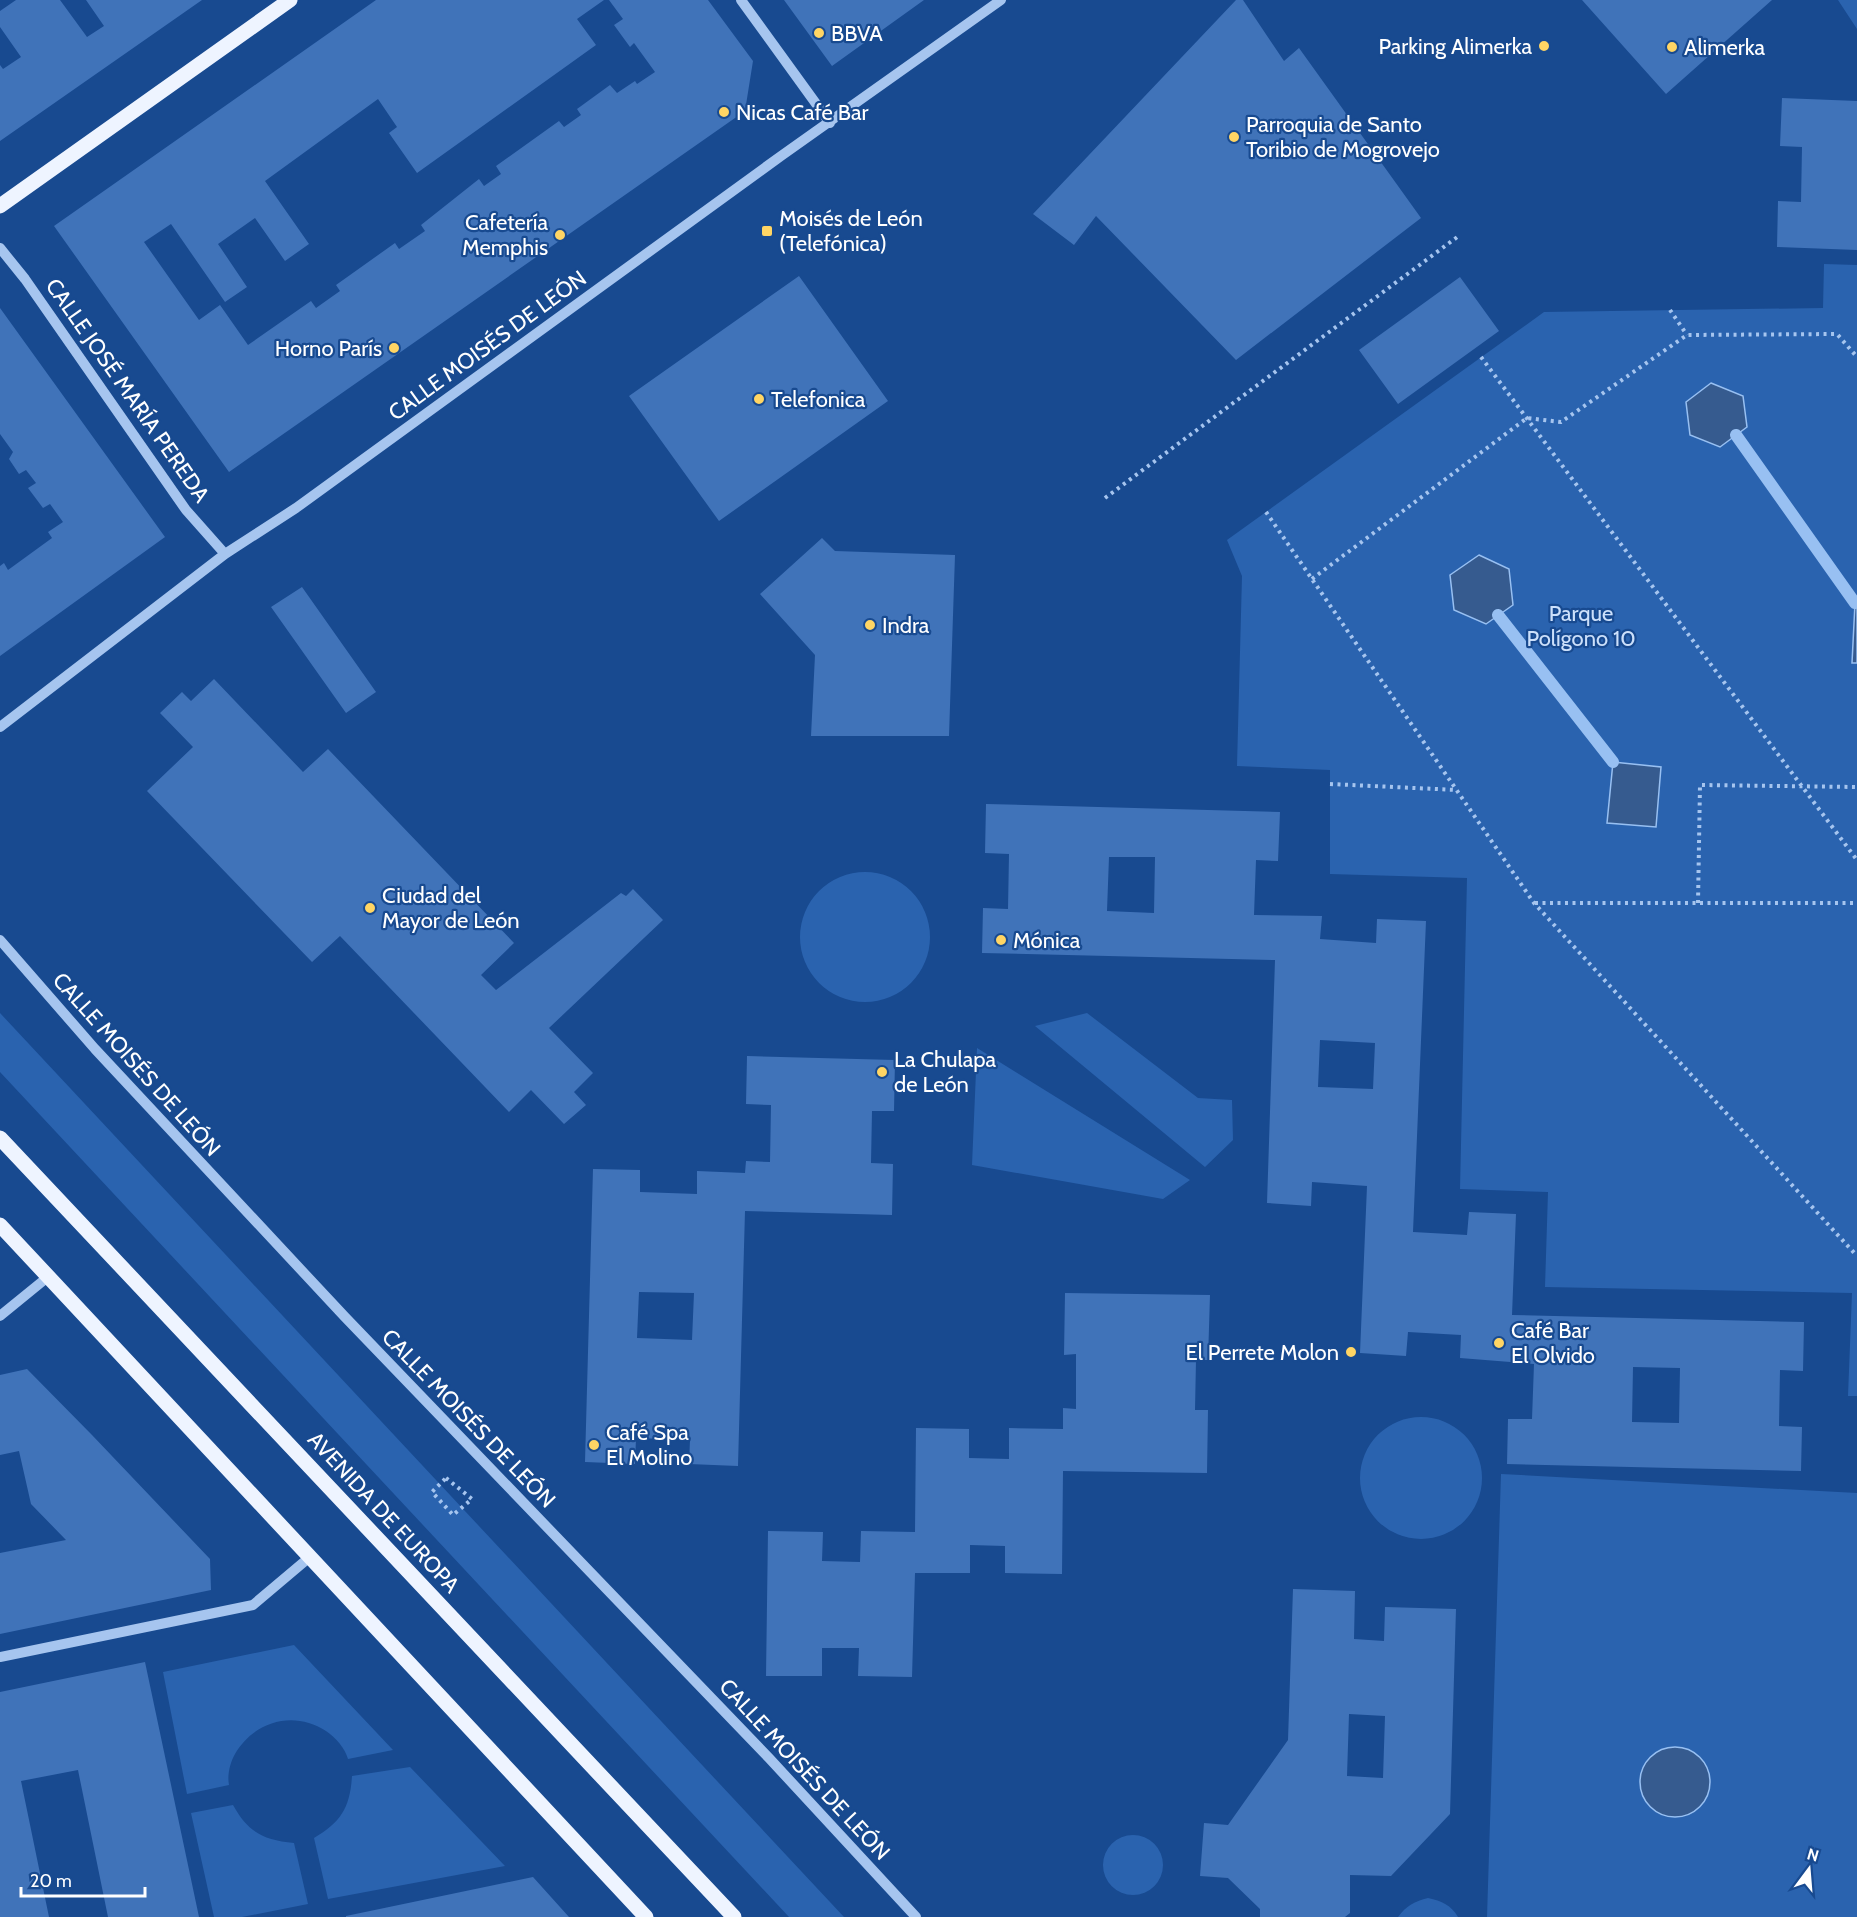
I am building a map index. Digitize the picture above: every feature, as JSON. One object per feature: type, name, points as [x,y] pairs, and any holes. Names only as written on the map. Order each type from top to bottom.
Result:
[{"type":"main road","points":[[0,206],[291,0]]},
{"type":"main road","name":"AVENIDA DE EUROPA","points":[[0,1138],[734,1917]]},
{"type":"main road","points":[[0,1225],[646,1917]]},
{"type":"street","points":[[741,0],[830,123]]},
{"type":"street","name":"CALLE MOISÉS DE LEÓN","points":[[0,727],[225,554],[296,508],[1001,0]]},
{"type":"street","name":"CALLE JOSÉ MARÍA PEREDA","points":[[0,249],[25,279],[186,510],[225,554]]},
{"type":"street","name":"CALLE MOISÉS DE LEÓN","points":[[0,940],[94,1049],[345,1317],[770,1758],[916,1917]]},
{"type":"street","points":[[0,1316],[49,1276]]},
{"type":"street","points":[[0,1657],[254,1605],[311,1556]]},
{"type":"path","points":[[1105,498],[1460,234]]},
{"type":"path","points":[[1670,310],[1687,335]]},
{"type":"path","points":[[1312,579],[1527,418],[1561,422],[1687,335],[1838,334],[1857,357]]},
{"type":"path","points":[[1481,357],[1857,860]]},
{"type":"path","points":[[1266,512],[1534,903],[1857,1256]]},
{"type":"path","points":[[1330,784],[1457,790]]},
{"type":"path","points":[[1698,903],[1700,785],[1857,787]]},
{"type":"path","points":[[1534,903],[1857,903]]},
{"type":"path","points":[[446,1478],[472,1499],[453,1515],[432,1491],[446,1478]]},
{"type":"green space","points":[[1838,0],[1857,0],[1857,29]]},
{"type":"green space","name":"Parque Polígono 10","points":[[1824,264],[1857,265],[1857,1396],[1848,1396],[1852,1293],[1545,1287],[1548,1192],[1460,1189],[1467,878],[1330,874],[1330,770],[1237,766],[1242,576],[1227,540],[1544,312],[1823,308]]},
{"type":"green space","points":[[865,872],[890,877],[911,891],[925,912],[930,937],[925,962],[911,983],[890,997],[865,1002],[840,997],[819,983],[805,962],[800,937],[805,912],[819,891],[840,877]]},
{"type":"green space","points":[[0,1013],[844,1917],[789,1917],[0,1072]]},
{"type":"green space","points":[[1087,1013],[1198,1098],[1232,1100],[1233,1140],[1205,1167],[1035,1026]]},
{"type":"green space","points":[[977,1048],[1190,1180],[1163,1199],[972,1165]]},
{"type":"green space","points":[[1421,1417],[1444,1422],[1464,1435],[1477,1455],[1482,1478],[1477,1501],[1464,1521],[1444,1534],[1421,1539],[1398,1534],[1378,1521],[1365,1501],[1360,1478],[1365,1455],[1378,1435],[1398,1422]]},
{"type":"green space","points":[[1501,1474],[1857,1493],[1857,1917],[1487,1917]]},
{"type":"green space","points":[[294,1645],[393,1750],[348,1759],[337,1740],[326,1731],[301,1721],[276,1722],[253,1734],[243,1743],[230,1765],[229,1785],[187,1794],[163,1672]]},
{"type":"green space","points":[[410,1767],[505,1866],[328,1899],[314,1838],[331,1826],[342,1813],[349,1797],[352,1776]]},
{"type":"green space","points":[[233,1805],[244,1822],[258,1833],[274,1840],[294,1843],[308,1904],[242,1917],[214,1917],[191,1813]]},
{"type":"green space","points":[[1127,1835],[1139,1835],[1150,1840],[1158,1848],[1163,1865],[1161,1877],[1150,1890],[1139,1895],[1127,1895],[1116,1890],[1108,1882],[1103,1871],[1103,1859],[1108,1848],[1116,1840]]},
{"type":"green space","points":[[1428,1898],[1446,1904],[1458,1917],[1398,1917],[1411,1904]]},
{"type":"shaded area","points":[[1711,383],[1743,396],[1747,427],[1720,447],[1690,435],[1686,402]]},
{"type":"shaded area","points":[[1479,555],[1509,569],[1513,605],[1486,624],[1454,610],[1450,575]]},
{"type":"shaded area","points":[[1855,603],[1857,603],[1857,663],[1852,663]]},
{"type":"shaded area","points":[[1613,762],[1661,767],[1656,827],[1607,823]]},
{"type":"shaded area","points":[[1675,1747],[1688,1750],[1700,1757],[1707,1769],[1710,1782],[1707,1795],[1700,1807],[1688,1814],[1675,1817],[1662,1814],[1650,1807],[1643,1795],[1640,1782],[1643,1769],[1650,1757],[1662,1750]]},
{"type":"building","points":[[16,0],[60,0],[87,37],[104,26],[86,0],[202,0],[0,141],[0,65],[3,69],[21,57],[0,27],[0,11]]},
{"type":"building","points":[[376,0],[604,0],[577,19],[596,45],[417,173],[389,133],[397,127],[378,99],[265,181],[309,244],[285,261],[255,218],[218,244],[247,287],[225,302],[171,224],[144,242],[199,320],[220,305],[248,345],[311,301],[316,308],[340,291],[336,285],[395,243],[399,249],[425,231],[421,225],[479,179],[484,186],[501,174],[496,166],[559,121],[564,127],[581,115],[577,109],[610,85],[617,93],[655,72],[634,43],[630,47],[614,25],[623,19],[609,0],[708,0],[753,61],[745,111],[229,472],[54,226]]},
{"type":"building","points":[[784,0],[924,0],[832,66]]},
{"type":"building","name":"Parroquia de Santo Toribio de Mogrovejo","points":[[1236,0],[1243,0],[1284,61],[1299,48],[1421,218],[1236,360],[1096,216],[1074,245],[1033,214]]},
{"type":"building","name":"Alimerka","points":[[1582,0],[1772,0],[1666,94]]},
{"type":"building","points":[[1782,98],[1857,101],[1857,250],[1777,247],[1778,201],[1801,202],[1802,147],[1780,146]]},
{"type":"building","name":"Telefonica","points":[[799,276],[888,401],[719,521],[629,396]]},
{"type":"building","points":[[1460,277],[1499,331],[1398,404],[1359,350]]},
{"type":"building","points":[[0,308],[165,537],[0,656],[0,566],[4,563],[8,570],[52,538],[48,532],[63,522],[50,504],[43,508],[28,488],[36,483],[26,470],[19,474],[9,459],[13,452],[0,434]]},
{"type":"building","name":"Indra","points":[[822,538],[835,551],[955,555],[949,736],[811,736],[815,655],[760,594]]},
{"type":"building","points":[[302,587],[376,692],[346,713],[271,607]]},
{"type":"building","name":"Ciudad del Mayor de León","points":[[214,679],[303,772],[328,749],[514,943],[481,975],[496,990],[621,893],[626,896],[633,889],[663,920],[549,1028],[593,1073],[574,1092],[586,1105],[564,1124],[531,1090],[509,1112],[340,936],[312,962],[147,791],[193,747],[160,713],[182,692],[191,701]]},
{"type":"building","points":[[986,804],[1280,812],[1278,861],[1256,860],[1254,915],[1322,916],[1320,939],[1376,943],[1377,919],[1426,921],[1413,1232],[1467,1235],[1469,1212],[1516,1214],[1512,1315],[1804,1322],[1803,1371],[1780,1370],[1779,1426],[1802,1427],[1801,1471],[1507,1464],[1508,1419],[1532,1419],[1534,1364],[1460,1358],[1461,1335],[1408,1332],[1406,1356],[1360,1353],[1367,1186],[1312,1182],[1311,1206],[1267,1203],[1275,960],[982,953],[983,908],[1008,909],[1009,854],[985,853]],"holes":[[[1109,857],[1155,857],[1154,913],[1107,911]],[[1320,1040],[1375,1043],[1373,1089],[1318,1087]],[[1633,1367],[1680,1368],[1679,1423],[1632,1422]]]},
{"type":"building","points":[[747,1056],[895,1060],[894,1111],[872,1111],[871,1163],[893,1164],[892,1215],[745,1211],[738,1466],[689,1464],[690,1440],[636,1438],[635,1464],[585,1462],[593,1169],[640,1170],[640,1192],[697,1194],[697,1171],[745,1173],[746,1161],[770,1162],[771,1105],[746,1104]],"holes":[[[639,1292],[694,1293],[692,1340],[637,1338]]]},
{"type":"building","points":[[1065,1293],[1210,1295],[1208,1360],[1196,1360],[1195,1410],[1208,1410],[1207,1473],[1063,1471],[1062,1574],[1005,1573],[1005,1546],[970,1545],[970,1573],[915,1573],[912,1677],[858,1676],[859,1648],[822,1648],[822,1676],[766,1676],[768,1531],[823,1532],[822,1561],[860,1562],[861,1531],[915,1532],[916,1428],[969,1429],[969,1458],[1009,1459],[1009,1428],[1063,1429],[1063,1408],[1076,1409],[1076,1354],[1064,1355]]},
{"type":"building","points":[[27,1369],[210,1559],[211,1590],[0,1634],[0,1553],[66,1540],[31,1504],[19,1451],[0,1455],[0,1375]]},
{"type":"building","points":[[1293,1589],[1355,1591],[1354,1639],[1384,1641],[1385,1607],[1456,1609],[1450,1814],[1391,1876],[1350,1875],[1350,1913],[1345,1917],[1260,1917],[1260,1909],[1228,1878],[1200,1876],[1204,1823],[1228,1825],[1288,1740]],"holes":[[[1349,1714],[1385,1716],[1383,1778],[1347,1776]]]},
{"type":"building","points":[[145,1662],[199,1917],[108,1917],[78,1770],[21,1781],[49,1917],[0,1917],[0,1692]]},
{"type":"building","points":[[533,1877],[569,1917],[346,1917],[346,1916]]},
{"type":"waterway","points":[[1736,435],[1855,603]]},
{"type":"waterway","points":[[1498,615],[1613,762]]},
{"type":"place","name":"BBVA","points":[[819,33]]},
{"type":"place","name":"Parking Alimerka","points":[[1544,46]]},
{"type":"place","name":"Alimerka","points":[[1672,47]]},
{"type":"place","name":"Nicas Café Bar","points":[[724,112]]},
{"type":"place","name":"Parroquia de Santo Toribio de Mogrovejo","points":[[1234,137]]},
{"type":"place","name":"Moisés de León (Telefónica)","points":[[767,231]]},
{"type":"place","name":"Cafetería Memphis","points":[[560,235]]},
{"type":"place","name":"Horno París","points":[[394,348]]},
{"type":"place","name":"Telefonica","points":[[759,399]]},
{"type":"place","name":"Indra","points":[[870,625]]},
{"type":"place","name":"Ciudad del Mayor de León","points":[[370,908]]},
{"type":"place","name":"Mónica","points":[[1001,940]]},
{"type":"place","name":"La Chulapa de León","points":[[882,1072]]},
{"type":"place","name":"Café Bar El Olvido","points":[[1499,1343]]},
{"type":"place","name":"El Perrete Molon","points":[[1351,1352]]},
{"type":"place","name":"Café Spa El Molino","points":[[594,1445]]}]
